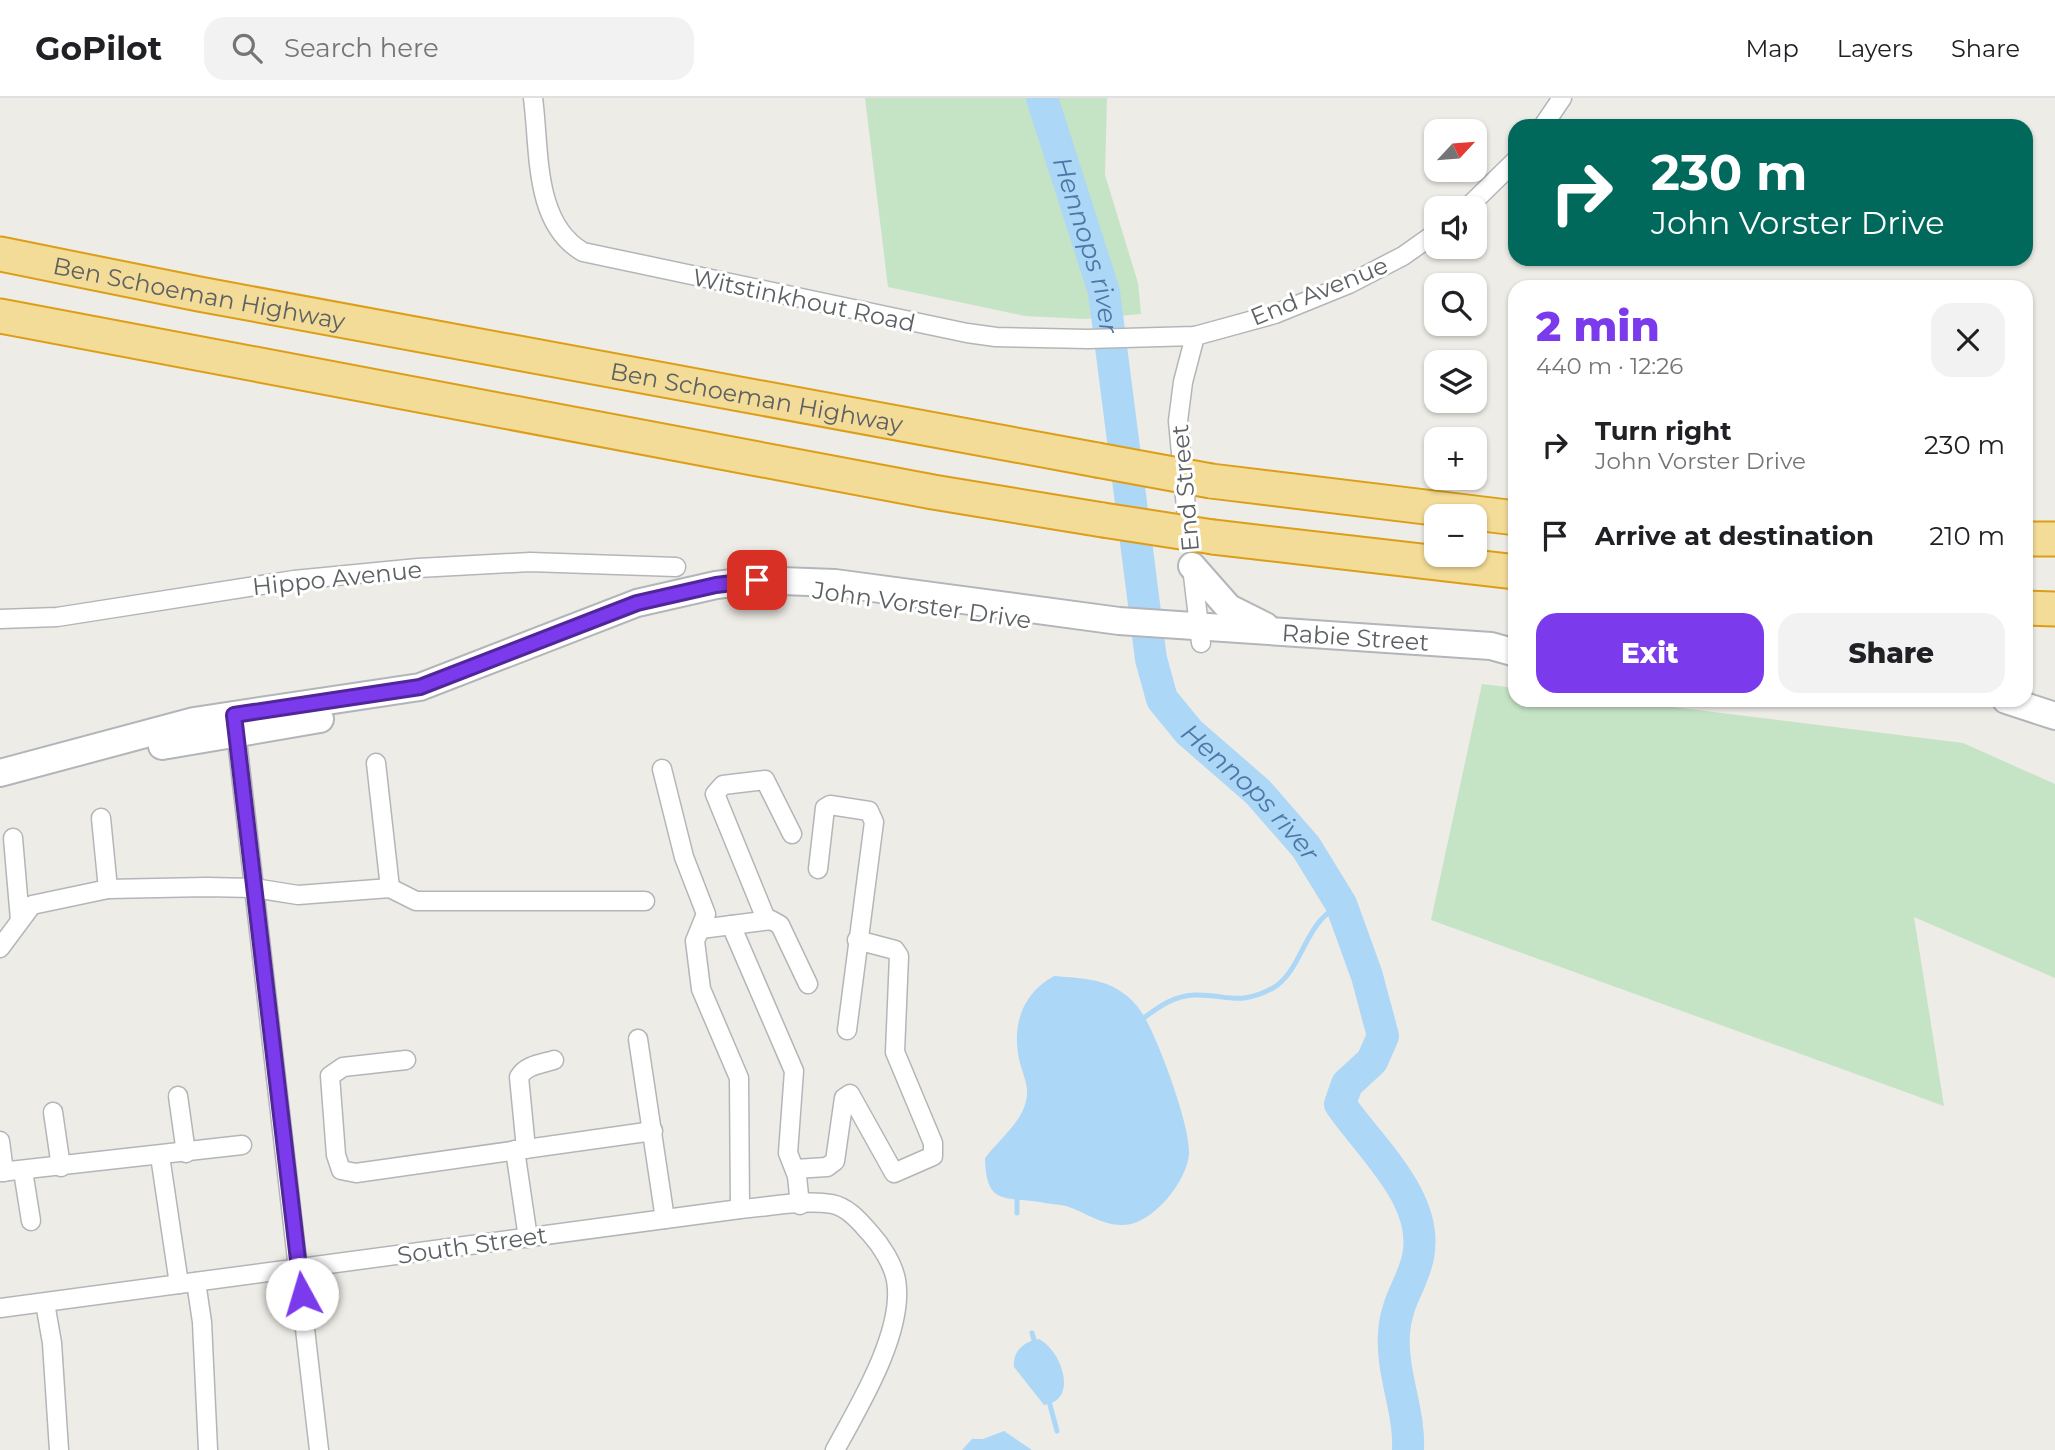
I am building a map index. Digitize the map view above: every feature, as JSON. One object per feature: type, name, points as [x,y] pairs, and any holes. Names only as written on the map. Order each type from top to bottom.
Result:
[{"type":"highway","name":"Ben Schoeman Highway","points":[[0,254],[199,294],[1211,481],[1508,518]]},
{"type":"highway","points":[[0,316],[933,492],[1213,537],[1508,571]]},
{"type":"highway","points":[[2033,539],[2055,540]]},
{"type":"highway","points":[[2033,608],[2055,610]]},
{"type":"main road","points":[[1192,566],[1237,613],[1256,624],[1287,633]]},
{"type":"main road","name":"John Vorster Drive","points":[[0,773],[156,730],[394,707],[422,699],[639,610],[717,592],[797,587],[1119,628],[1188,634]]},
{"type":"main road","name":"Rabie Street","points":[[1188,634],[1287,633],[1491,646],[1508,651]]},
{"type":"main road","name":"Rabie Street","points":[[1188,634],[1337,653],[1490,655],[1508,653]]},
{"type":"main road","points":[[2027,707],[2055,716]]},
{"type":"main road","name":"John Vorster Drive","points":[[0,788],[235,724]]},
{"type":"street","name":"Witstinkhout Road","points":[[533,98],[547,211],[560,234],[583,252],[967,333],[1006,338],[1195,336]]},
{"type":"street","points":[[1548,119],[1562,98]]},
{"type":"street","points":[[1479,196],[1508,168]]},
{"type":"street","name":"End Avenue","points":[[1195,336],[1275,314],[1349,284],[1403,256],[1424,241]]},
{"type":"street","name":"End Street","points":[[1188,634],[1192,566],[1178,421],[1183,382],[1195,336]]},
{"type":"street","name":"Hippo Avenue","points":[[0,619],[57,617],[294,580],[418,568],[530,562],[676,566]]},
{"type":"street","points":[[235,724],[318,1450]]},
{"type":"street","points":[[376,763],[390,888]]},
{"type":"street","points":[[662,769],[684,858],[706,914],[695,941],[701,989],[739,1079],[740,1209]]},
{"type":"street","points":[[766,919],[715,793],[723,785],[765,780],[792,834]]},
{"type":"street","points":[[818,869],[825,808],[830,805],[870,811],[874,822],[847,1030]]},
{"type":"street","points":[[101,818],[108,889]]},
{"type":"street","points":[[13,838],[20,920]]},
{"type":"street","points":[[0,948],[20,920],[37,903],[108,889],[254,888],[298,895],[390,888],[416,901],[645,901]]},
{"type":"street","points":[[701,929],[766,919],[780,925],[808,984]]},
{"type":"street","points":[[730,925],[794,1070],[788,1153],[794,1169],[800,1205]]},
{"type":"street","points":[[794,1169],[832,1165],[844,1098],[850,1094],[894,1174],[933,1156],[933,1143],[895,1052],[899,956],[895,950],[857,940]]},
{"type":"street","points":[[638,1039],[665,1219]]},
{"type":"street","points":[[406,1060],[343,1068],[330,1076],[336,1155],[341,1170],[356,1172],[653,1131]]},
{"type":"street","points":[[528,1238],[519,1077],[523,1070],[531,1066],[554,1060]]},
{"type":"street","points":[[178,1096],[186,1153]]},
{"type":"street","points":[[53,1112],[61,1167]]},
{"type":"street","points":[[0,1141],[2,1172],[242,1145]]},
{"type":"street","points":[[160,1156],[188,1283],[202,1321],[208,1450]]},
{"type":"street","points":[[23,1171],[31,1222]]},
{"type":"street","name":"South Street","points":[[0,1308],[740,1209],[832,1204],[852,1214],[872,1236],[889,1262],[897,1290],[895,1310],[873,1377],[835,1450]]},
{"type":"street","points":[[45,1303],[52,1343],[58,1450]]},
{"type":"green space","points":[[865,98],[1107,98],[1105,175],[1138,283],[1141,314],[1084,319],[1025,316],[888,287]]},
{"type":"green space","points":[[1482,684],[1508,687],[1508,707],[1672,707],[1963,743],[2055,784],[2055,978],[1914,917],[1944,1106],[1431,920]]},
{"type":"water","points":[[1054,976],[1105,983],[1124,993],[1134,1003],[1151,1030],[1180,1105],[1189,1154],[1183,1175],[1160,1206],[1131,1224],[1105,1222],[1066,1206],[1006,1198],[993,1191],[989,1184],[985,1158],[1020,1117],[1026,1101],[1026,1085],[1017,1046],[1022,1011],[1034,992]]},
{"type":"water","points":[[1039,1339],[1047,1345],[1060,1364],[1064,1386],[1055,1402],[1044,1405],[1014,1367],[1015,1356],[1020,1348]]},
{"type":"water","points":[[1004,1431],[1032,1450],[962,1450],[972,1439],[983,1439]]},
{"type":"waterway","name":"Hennops river","points":[[1042,98],[1104,292],[1151,659],[1162,699],[1189,732],[1258,792],[1306,847],[1341,904],[1367,976],[1383,1036],[1372,1061],[1347,1084],[1340,1104],[1395,1175],[1415,1215],[1419,1236],[1418,1257],[1401,1302],[1394,1333],[1395,1363],[1406,1420],[1408,1450]]},
{"type":"waterway","points":[[1145,1017],[1180,997],[1205,995],[1241,998],[1261,994],[1273,988],[1288,975],[1322,918],[1341,904]]},
{"type":"waterway","points":[[1017,1200],[1017,1213]]},
{"type":"waterway","points":[[1032,1333],[1034,1340]]},
{"type":"waterway","points":[[1050,1405],[1057,1431]]},
{"type":"route","points":[[302,1294],[272,1058],[234,715],[420,687],[473,669],[637,603],[716,585],[757,580]]}]
